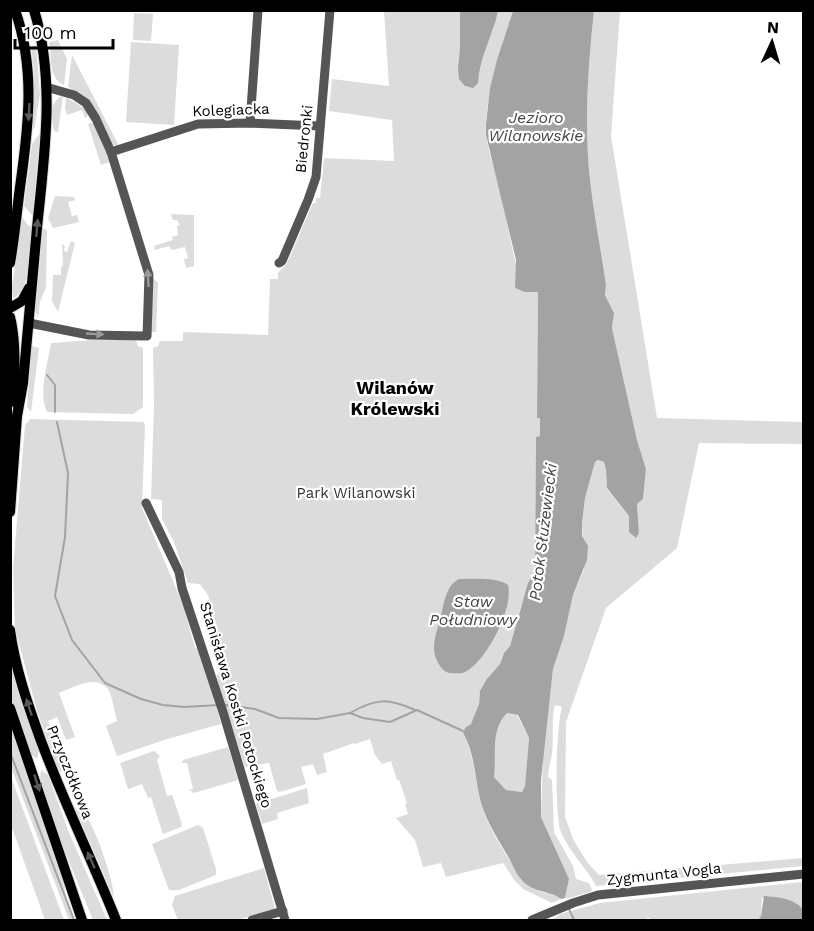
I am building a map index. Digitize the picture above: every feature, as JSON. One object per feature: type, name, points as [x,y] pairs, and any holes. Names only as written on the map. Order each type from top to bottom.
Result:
[{"type":"main road","points":[[10,263],[27,143],[29,81],[24,39],[15,10]]},
{"type":"main road","points":[[10,512],[17,416],[23,383],[46,133],[44,54],[34,10]]},
{"type":"main road","points":[[10,233],[16,218]]},
{"type":"main road","points":[[10,308],[26,296],[32,283]]},
{"type":"main road","points":[[17,416],[14,339],[10,317],[29,323]]},
{"type":"main road","name":"Przyczółkowa","points":[[10,630],[16,662],[33,720],[56,782],[116,921]]},
{"type":"main road","points":[[10,708],[82,921]]},
{"type":"street","points":[[250,123],[258,10]]},
{"type":"street","name":"Biedronki","points":[[279,263],[282,261],[316,177],[330,10]]},
{"type":"street","points":[[29,323],[89,334],[147,336],[149,275],[111,152],[96,119],[86,104],[74,95],[46,87]]},
{"type":"street","name":"Kolegiacka","points":[[111,152],[198,124],[250,123],[320,126]]},
{"type":"street","name":"Stanisława Kostki Potockiego","points":[[146,503],[179,572],[182,588],[219,699],[284,916]]},
{"type":"street","name":"Zygmunta Vogla","points":[[531,921],[573,903],[612,893],[804,874]]},
{"type":"street","points":[[252,921],[284,916]]},
{"type":"green space","name":"Park Wilanowski","points":[[384,11],[513,11],[493,79],[486,130],[513,254],[525,292],[538,292],[537,417],[540,418],[540,436],[536,437],[535,573],[521,606],[510,646],[480,691],[479,704],[471,725],[465,728],[463,733],[485,815],[494,834],[527,885],[561,899],[552,903],[523,889],[503,863],[446,877],[441,863],[423,867],[415,840],[396,818],[408,814],[405,804],[407,803],[399,780],[397,780],[391,761],[382,764],[375,755],[370,739],[323,754],[327,772],[317,775],[313,764],[301,767],[306,784],[280,792],[277,791],[269,763],[245,767],[216,676],[224,668],[225,657],[208,595],[200,584],[188,583],[174,542],[162,519],[162,500],[151,499],[153,348],[158,346],[160,341],[183,341],[183,332],[268,335],[270,279],[278,279],[278,273],[287,263],[313,203],[316,203],[316,198],[320,198],[324,158],[394,161],[392,120],[329,111],[332,79],[389,86]]},
{"type":"green space","points":[[594,11],[620,11],[611,136],[657,418],[803,422],[803,444],[699,443],[677,548],[606,608],[566,722],[565,817],[574,841],[587,862],[599,875],[803,858],[803,866],[596,886],[561,832],[557,807],[557,770],[558,732],[562,707],[555,705],[552,753],[548,771],[548,777],[552,780],[554,832],[573,866],[576,879],[589,883],[592,890],[565,898],[569,879],[541,817],[543,755],[553,669],[564,636],[573,595],[584,570],[582,523],[585,498],[595,462],[598,460],[604,462],[607,489],[629,516],[629,532],[636,538],[639,533],[637,504],[643,499],[646,469],[637,440],[612,328],[614,313],[605,295],[606,285],[590,180],[587,138]]},
{"type":"green space","points":[[134,13],[153,14],[151,41],[133,40]]},
{"type":"green space","points":[[58,40],[67,59],[64,85],[55,77],[52,66],[49,42]]},
{"type":"green space","points":[[131,42],[179,45],[174,125],[126,122]]},
{"type":"green space","points":[[36,45],[40,94],[34,130],[34,72],[31,46]]},
{"type":"green space","points":[[72,55],[119,146],[112,145],[80,94],[68,87]]},
{"type":"green space","points":[[63,96],[58,132],[54,131],[52,111],[55,102]]},
{"type":"green space","points":[[66,97],[81,106],[88,113],[87,117],[85,118],[82,110],[67,115]]},
{"type":"green space","points":[[88,124],[95,124],[110,162],[101,165]]},
{"type":"green space","points":[[40,133],[33,216],[24,206],[32,144]]},
{"type":"green space","points":[[55,196],[74,197],[75,200],[68,202],[72,216],[77,215],[79,222],[53,228],[48,218]]},
{"type":"green space","points":[[171,214],[194,215],[194,266],[186,268],[184,259],[188,258],[185,247],[172,250],[169,246],[155,250],[154,246],[173,240],[172,237],[178,235],[177,226],[180,225],[177,220],[173,220]]},
{"type":"green space","points":[[22,217],[32,227],[30,256],[24,286],[13,298],[12,287]]},
{"type":"green space","points":[[43,228],[47,231],[46,287],[40,302],[38,318],[35,310]]},
{"type":"green space","points":[[71,241],[75,243],[58,312],[52,301],[53,275],[61,275],[62,244],[65,246],[64,251],[67,252]]},
{"type":"green space","points":[[153,279],[158,282],[156,332],[151,332]]},
{"type":"green space","points":[[136,340],[138,346],[143,348],[143,407],[133,414],[47,412],[43,396],[51,343]]},
{"type":"green space","points":[[32,346],[39,348],[31,412],[27,407]]},
{"type":"green space","points":[[30,419],[143,422],[145,424],[142,508],[183,605],[195,648],[200,647],[221,724],[117,756],[106,726],[117,721],[108,689],[97,682],[85,683],[59,693],[75,737],[66,740],[57,717],[48,721],[67,770],[64,773],[58,770],[37,710],[15,629],[13,569],[25,425]]},
{"type":"green space","points":[[10,661],[39,751],[37,759],[31,754],[10,695]]},
{"type":"green space","points":[[507,713],[517,715],[529,738],[525,786],[522,792],[506,790],[494,777],[496,735]]},
{"type":"green space","points":[[10,723],[60,868],[66,897],[75,920],[69,920],[11,767]]},
{"type":"green space","points":[[228,747],[238,780],[194,793],[189,790],[193,789],[187,763],[182,763],[183,760]]},
{"type":"green space","points":[[154,751],[160,756],[157,760],[167,796],[172,795],[182,824],[181,827],[163,834],[151,797],[148,798],[142,784],[128,789],[120,763]]},
{"type":"green space","points":[[41,770],[48,775],[68,830],[107,920],[93,920],[56,830],[40,778]]},
{"type":"green space","points":[[10,777],[64,920],[45,920],[11,825]]},
{"type":"green space","points":[[307,788],[309,803],[277,813],[278,819],[262,824],[256,804]]},
{"type":"green space","points":[[75,808],[86,816],[95,832],[108,868],[114,898]]},
{"type":"green space","points":[[198,825],[203,828],[216,875],[179,890],[169,890],[152,844]]},
{"type":"green space","points":[[264,868],[275,909],[237,920],[178,920],[172,905],[175,896]]},
{"type":"green space","points":[[803,882],[803,909],[790,901],[762,898],[761,917],[758,920],[650,920],[647,918],[645,920],[553,920],[560,914],[600,903]]},
{"type":"water","name":"Jezioro Wilanowskie","points":[[460,11],[498,11],[481,65],[478,83],[473,88],[465,86],[459,79]]},
{"type":"water","name":"Jezioro Wilanowskie","points":[[513,11],[594,11],[587,138],[590,180],[606,285],[605,295],[614,313],[612,328],[637,440],[646,469],[643,499],[637,504],[639,533],[636,538],[629,532],[629,516],[607,488],[604,462],[598,460],[595,462],[585,498],[582,536],[588,546],[587,560],[573,595],[564,636],[553,669],[541,780],[541,817],[569,879],[565,898],[561,899],[531,888],[516,873],[484,812],[472,756],[463,733],[465,728],[471,724],[479,704],[480,691],[510,646],[528,583],[535,573],[536,437],[540,436],[540,418],[537,418],[538,292],[525,292],[515,288],[516,260],[486,135],[490,88]],"holes":[[[507,713],[518,715],[529,738],[525,786],[522,792],[506,790],[494,777],[498,727]]]},
{"type":"water","name":"Staw Południowy","points":[[459,579],[504,582],[508,585],[509,595],[503,620],[481,657],[465,672],[451,673],[443,670],[438,663],[434,652],[434,641],[446,596],[454,582]]},
{"type":"water","points":[[764,896],[795,902],[803,909],[803,920],[758,920],[761,916]]},
{"type":"waterway","name":"Potok Służewiecki","points":[[47,375],[55,385],[55,412]]},
{"type":"waterway","name":"Potok Służewiecki","points":[[57,422],[68,473],[65,537],[55,596],[72,640],[105,683],[141,699],[163,705],[184,707],[219,705]]},
{"type":"waterway","points":[[350,713],[382,701],[397,703],[415,710]]},
{"type":"waterway","name":"Potok Służewiecki","points":[[225,705],[255,709],[279,718],[317,719],[350,713],[363,718],[390,722],[417,710],[463,731]]},
{"type":"waterway","points":[[10,752],[74,920]]},
{"type":"waterway","points":[[568,907],[574,920]]},
{"type":"district","name":"Wilanów Królewski","points":[[395,397]]}]
